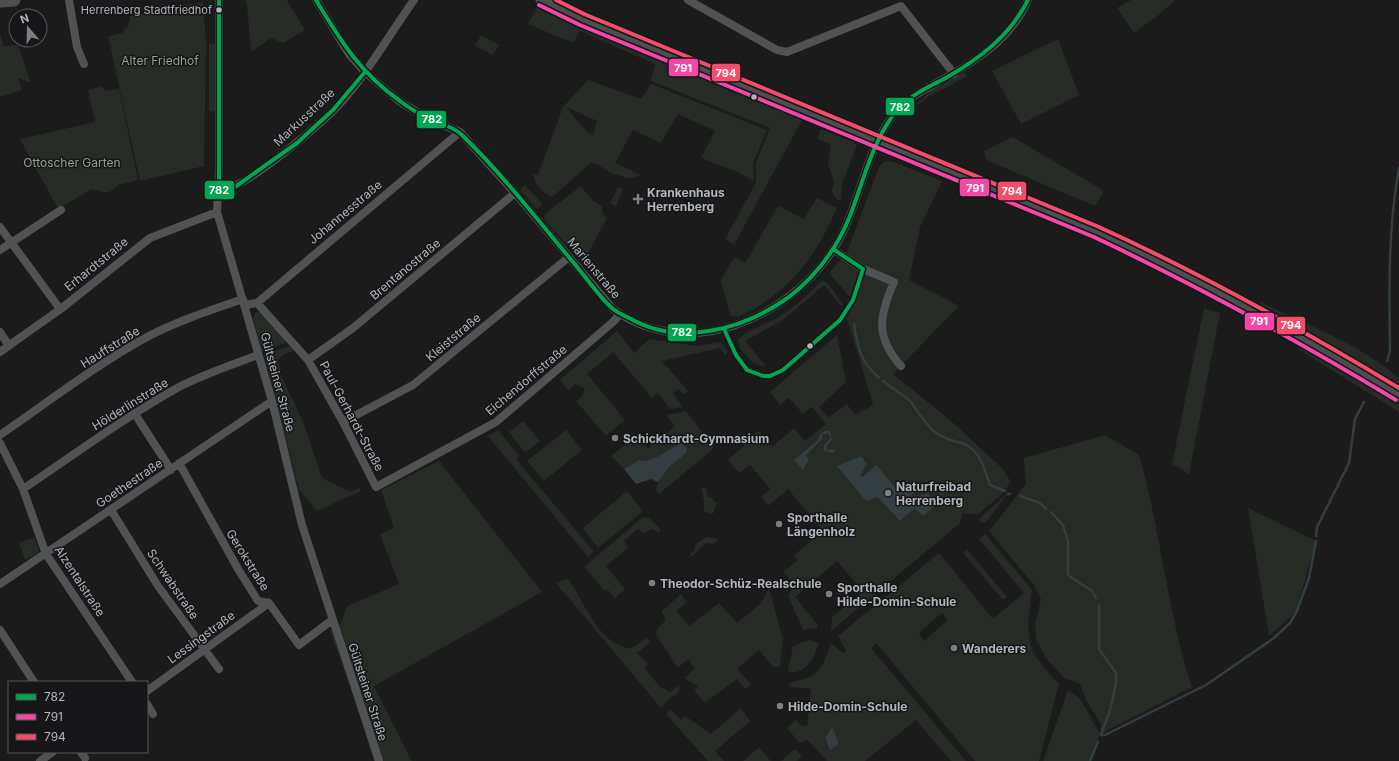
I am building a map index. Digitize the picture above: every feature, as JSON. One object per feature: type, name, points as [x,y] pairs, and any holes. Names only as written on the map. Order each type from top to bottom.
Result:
[{"type":"main road","points":[[0,1],[14,0]]},
{"type":"main road","points":[[542,0],[876,142],[1096,232],[1179,270],[1285,327],[1399,395]]},
{"type":"street","points":[[69,0],[77,47],[84,64]]},
{"type":"street","name":"Gültsteiner Straße","points":[[219,0],[219,190],[216,212],[244,302],[272,402],[302,525],[379,761]]},
{"type":"street","name":"Marienstraße","points":[[316,0],[348,54],[365,72],[399,101],[425,117],[460,132],[515,193],[608,304],[620,314],[664,332],[693,334],[724,329],[746,322],[779,304],[816,271],[833,250],[851,211],[876,142],[897,110],[913,97],[954,74],[989,51],[1023,12],[1028,0]]},
{"type":"street","name":"Markusstraße","points":[[219,190],[229,189],[241,184],[297,144],[334,110],[365,72],[414,0]]},
{"type":"street","points":[[688,0],[777,50],[787,52],[901,6],[954,74]]},
{"type":"street","name":"Johannesstraße","points":[[257,303],[460,132]]},
{"type":"street","name":"Brentanostraße","points":[[308,360],[354,328],[515,193]]},
{"type":"street","points":[[0,250],[61,210]]},
{"type":"street","name":"Erhardtstraße","points":[[0,352],[60,308],[150,238],[216,212]]},
{"type":"street","points":[[0,227],[60,308]]},
{"type":"street","points":[[833,250],[864,269],[894,282],[882,311],[882,328],[889,349],[901,366]]},
{"type":"street","name":"Kleiststraße","points":[[343,422],[413,386],[569,257]]},
{"type":"street","points":[[244,302],[257,303]]},
{"type":"street","name":"Hauffstraße","points":[[0,435],[124,350],[184,320],[244,302]]},
{"type":"street","name":"Paul-Gerhardt-Straße","points":[[257,303],[308,360],[343,422],[376,487]]},
{"type":"street","name":"Eichendorffstraße","points":[[376,487],[496,422],[613,322],[620,314]]},
{"type":"street","points":[[0,332],[9,346]]},
{"type":"street","name":"Hölderlinstraße","points":[[23,489],[135,414],[180,387],[218,370],[258,355]]},
{"type":"street","name":"Goethestraße","points":[[0,584],[272,402]]},
{"type":"street","points":[[135,414],[170,470]]},
{"type":"street","name":"Alzentalstraße","points":[[0,443],[23,489],[46,554],[131,681]]},
{"type":"street","name":"Gerokstraße","points":[[179,464],[234,562],[258,601],[269,603],[299,644],[332,620]]},
{"type":"street","name":"Schwabstraße","points":[[111,510],[158,586],[219,669]]},
{"type":"street","name":"Lessingstraße","points":[[148,690],[269,603]]},
{"type":"street","points":[[0,630],[33,681]]},
{"type":"street","points":[[148,705],[154,714]]},
{"type":"street","points":[[40,761],[52,753]]},
{"type":"green space","points":[[245,0],[287,0],[305,30],[283,43],[271,38],[251,52],[247,5]]},
{"type":"green space","points":[[1131,0],[1175,0],[1160,14],[1134,33],[1117,8]]},
{"type":"green space","name":"Alter Friedhof","points":[[203,2],[206,43],[204,166],[140,181],[108,36],[123,33],[124,28],[128,27],[130,16]]},
{"type":"green space","points":[[538,5],[802,120],[734,245],[725,239],[756,183],[756,163],[770,128],[651,81],[655,64],[580,31],[573,43],[528,24]]},
{"type":"green space","points":[[0,32],[3,46],[8,46],[8,48],[19,48],[31,83],[18,78],[22,90],[0,97]]},
{"type":"green space","points":[[481,35],[499,45],[493,55],[475,46]]},
{"type":"green space","points":[[1058,39],[1079,95],[1021,124],[992,71]]},
{"type":"green space","points":[[209,44],[215,44],[215,112],[209,111]]},
{"type":"green space","points":[[964,72],[967,76],[930,96],[910,110],[929,92]]},
{"type":"green space","points":[[588,80],[641,99],[651,84],[767,130],[753,163],[754,181],[735,171],[701,158],[715,131],[678,114],[661,143],[633,130],[615,163],[641,175],[629,179],[616,174],[614,175],[595,163],[591,163],[552,197],[540,188],[533,177],[533,174],[538,175],[563,107]],"holes":[[[566,107],[597,121],[593,135],[588,133]]]},
{"type":"green space","name":"Ottoscher Garten","points":[[102,86],[105,91],[119,89],[138,180],[119,185],[108,193],[92,189],[58,209],[20,139],[95,122],[88,90]]},
{"type":"green space","points":[[821,129],[854,142],[857,145],[842,184],[841,200],[837,200],[832,192],[834,181],[828,165],[831,144],[817,139]]},
{"type":"green space","points":[[1013,137],[1104,191],[1095,206],[986,159],[984,151]]},
{"type":"green space","points":[[891,161],[942,181],[920,227],[909,280],[959,306],[893,374],[950,420],[1001,467],[1011,482],[1001,495],[977,515],[963,513],[960,523],[831,631],[832,617],[863,591],[837,561],[795,597],[817,624],[817,628],[803,630],[788,596],[795,585],[783,572],[798,560],[794,555],[823,531],[788,489],[768,506],[761,497],[770,489],[750,465],[739,473],[728,460],[744,446],[744,442],[759,431],[772,447],[794,428],[805,441],[826,424],[812,407],[803,414],[789,398],[780,405],[770,392],[837,335],[846,382],[819,407],[828,418],[847,404],[855,415],[863,409],[865,411],[873,404],[847,319],[850,297],[829,273],[847,252],[879,167],[884,162]]},
{"type":"green space","points":[[525,185],[543,205],[537,209],[520,190]]},
{"type":"green space","points":[[581,186],[593,201],[602,206],[602,213],[607,218],[583,263],[544,219],[546,213]]},
{"type":"green space","points":[[618,188],[623,190],[616,206],[610,203]]},
{"type":"green space","points":[[817,198],[837,208],[829,226],[809,259],[798,273],[772,297],[756,308],[738,317],[730,315],[721,280],[734,257],[745,263],[778,206],[804,219]]},
{"type":"green space","points":[[822,280],[829,285],[843,304],[841,306],[824,285],[783,320],[745,341],[766,366],[757,364],[744,354],[738,340],[742,336],[785,313]]},
{"type":"green space","points":[[1260,302],[1314,327],[1367,355],[1399,378],[1399,387],[1260,304]]},
{"type":"green space","points":[[1204,308],[1220,313],[1189,474],[1172,464]]},
{"type":"green space","points":[[256,312],[260,312],[288,342],[262,352],[253,318]]},
{"type":"green space","points":[[617,331],[634,353],[649,339],[697,346],[719,342],[723,344],[728,352],[725,355],[720,348],[662,361],[688,391],[683,394],[678,389],[673,393],[683,407],[670,409],[658,393],[652,398],[613,352],[587,374],[625,420],[606,436],[576,401],[581,398],[585,388],[575,384],[569,391],[560,380]]},
{"type":"green space","points":[[1298,343],[1399,404],[1399,412],[1298,349]]},
{"type":"green space","points":[[291,345],[295,350],[278,359],[281,376],[303,421],[322,478],[350,492],[359,488],[361,491],[317,511],[299,490],[264,355]]},
{"type":"green space","points":[[686,411],[714,448],[659,494],[656,490],[663,474],[676,460],[686,453],[681,443],[657,457],[646,461],[639,460],[624,469],[611,456],[637,435],[648,448],[675,426],[666,415]]},
{"type":"green space","points":[[523,421],[540,441],[525,453],[509,432]]},
{"type":"green space","points":[[498,430],[519,456],[516,459],[594,552],[588,557],[488,436]]},
{"type":"green space","points":[[566,430],[582,450],[544,481],[527,461]]},
{"type":"green space","points":[[1105,435],[1139,455],[1147,484],[1176,630],[1192,687],[1100,734],[1090,761],[1043,761],[1068,690],[1083,703],[1100,733],[1101,724],[1086,700],[1080,684],[1064,678],[1047,659],[1036,640],[1035,624],[1041,599],[1034,585],[989,531],[1026,484],[1024,458]]},
{"type":"green space","points":[[439,461],[542,592],[374,686],[412,761],[374,761],[353,695],[330,631],[341,623],[347,606],[399,584],[380,534],[394,528],[381,490]]},
{"type":"green space","points":[[701,488],[706,488],[708,497],[713,497],[713,501],[717,502],[713,514],[704,511],[704,501]]},
{"type":"green space","points":[[627,491],[643,511],[598,548],[583,528]]},
{"type":"green space","points":[[1009,492],[986,522],[983,523],[979,521],[980,518]]},
{"type":"green space","points":[[1248,508],[1316,541],[1296,612],[1269,636]]},
{"type":"green space","points":[[643,517],[650,518],[661,530],[659,533],[651,529],[644,534],[638,529],[624,541],[628,548],[606,566],[625,589],[615,598],[608,590],[605,591],[584,567]]},
{"type":"green space","points":[[985,534],[1032,590],[1028,626],[1029,640],[1039,661],[1059,684],[1039,761],[975,761],[876,643],[871,648],[966,761],[951,761],[916,720],[865,761],[827,761],[807,739],[800,743],[787,728],[796,720],[800,725],[807,726],[811,689],[790,687],[789,683],[808,678],[818,671],[824,661],[831,643],[843,653],[846,651],[838,636],[939,553],[993,619],[1024,593],[979,539]],"holes":[[[942,613],[948,620],[924,641],[919,633]],[[832,728],[828,747],[825,738]]]},
{"type":"green space","points":[[34,537],[39,549],[37,554],[25,560],[19,543]]},
{"type":"green space","points":[[706,537],[718,539],[718,541],[713,544],[706,543],[691,557],[690,554],[695,550],[695,545]]},
{"type":"green space","points":[[967,549],[1007,597],[1003,600],[963,553]]},
{"type":"green space","points":[[568,578],[588,613],[606,636],[613,642],[630,649],[647,638],[650,642],[637,653],[648,664],[644,668],[662,689],[664,688],[669,693],[679,685],[679,692],[668,700],[661,708],[556,583]]},
{"type":"green space","points":[[769,588],[783,640],[780,667],[773,667],[759,650],[737,669],[751,684],[745,689],[737,679],[705,703],[694,690],[698,687],[684,678],[695,668],[688,659],[678,668],[656,635],[657,630],[666,619],[661,612],[681,594],[687,602],[676,611],[689,626],[719,603],[737,623],[761,603]]},
{"type":"green space","points":[[809,640],[819,643],[810,662],[803,669],[792,673],[788,671],[793,646]]},
{"type":"green space","points":[[741,708],[750,721],[715,751],[724,761],[708,761],[666,714],[671,710],[681,720],[685,716],[711,734]]},
{"type":"green space","points":[[759,747],[771,761],[743,761]]},
{"type":"green space","points":[[795,749],[802,757],[797,761],[781,761]]},
{"type":"shaded area","points":[[825,431],[830,431],[832,439],[827,445],[826,450],[836,449],[834,453],[824,451],[824,445],[831,438],[828,433],[822,435],[822,439],[806,455],[809,459],[803,470],[794,460],[818,440],[819,435]]},
{"type":"shaded area","points":[[681,443],[687,448],[686,453],[669,467],[658,482],[651,479],[636,484],[624,469],[639,460],[646,461],[657,457]]},
{"type":"shaded area","points":[[861,456],[867,464],[860,475],[863,477],[876,465],[900,493],[909,486],[915,493],[906,498],[908,501],[927,493],[937,504],[923,516],[915,508],[900,521],[878,497],[866,501],[837,466]]},
{"type":"shaded area","points":[[832,727],[838,741],[837,745],[830,750],[825,738]]},
{"type":"waterway","points":[[1387,361],[1390,351],[1391,236],[1395,191],[1399,168]]},
{"type":"waterway","points":[[854,324],[861,354],[868,366],[879,378]]},
{"type":"waterway","points":[[883,381],[910,401],[931,429],[944,438],[964,444],[973,450],[980,459],[990,485],[1005,491]]},
{"type":"waterway","points":[[1316,536],[1317,527],[1349,463],[1355,419],[1364,402]]},
{"type":"waterway","points":[[1020,496],[1040,503],[1046,509]]},
{"type":"waterway","points":[[1051,512],[1063,525],[1068,541],[1068,575],[1092,591],[1096,598]]},
{"type":"waterway","points":[[1101,735],[1105,735],[1206,685],[1274,638],[1290,623],[1297,611],[1309,578],[1316,541]]},
{"type":"waterway","points":[[1099,605],[1099,649],[1116,673],[1116,683],[1111,707],[1101,735]]},
{"type":"waterway","points":[[1090,761],[1098,742]]},
{"type":"transit line","name":"782","points":[[219,0],[219,190],[235,187],[297,143],[333,110],[365,72]]},
{"type":"transit line","name":"782","points":[[316,0],[352,55],[373,79],[419,114],[454,129],[462,135],[533,213],[598,293],[613,309],[624,316],[650,327],[670,332],[691,333],[712,330],[752,318],[789,297],[799,289],[817,271],[839,239],[850,216],[869,161],[888,122],[897,110],[913,96],[957,71],[992,46],[1012,25],[1028,0]]},
{"type":"transit line","name":"794","points":[[556,0],[584,14],[1099,227],[1176,264],[1251,303],[1399,388]]},
{"type":"transit line","name":"791","points":[[539,5],[580,25],[1094,237],[1247,315],[1396,400]]},
{"type":"transit line","name":"782","points":[[724,329],[736,355],[747,370],[763,376],[770,376],[783,370],[840,320],[853,300],[863,269],[833,249]]},
{"type":"place","name":"Herrenberg Stadtfriedhof","points":[[219,10]]},
{"type":"place","name":"Krankenhaus Herrenberg","points":[[638,199]]},
{"type":"place","name":"Schickhardt-Gymnasium","points":[[615,438]]},
{"type":"place","name":"Naturfreibad Herrenberg","points":[[888,493]]},
{"type":"place","name":"Sporthalle Längenholz","points":[[779,524]]},
{"type":"place","name":"Theodor-Schüz-Realschule","points":[[652,583]]},
{"type":"place","name":"Sporthalle Hilde-Domin-Schule","points":[[829,594]]},
{"type":"place","name":"Wanderers","points":[[954,648]]},
{"type":"place","name":"Hilde-Domin-Schule","points":[[780,706]]}]
